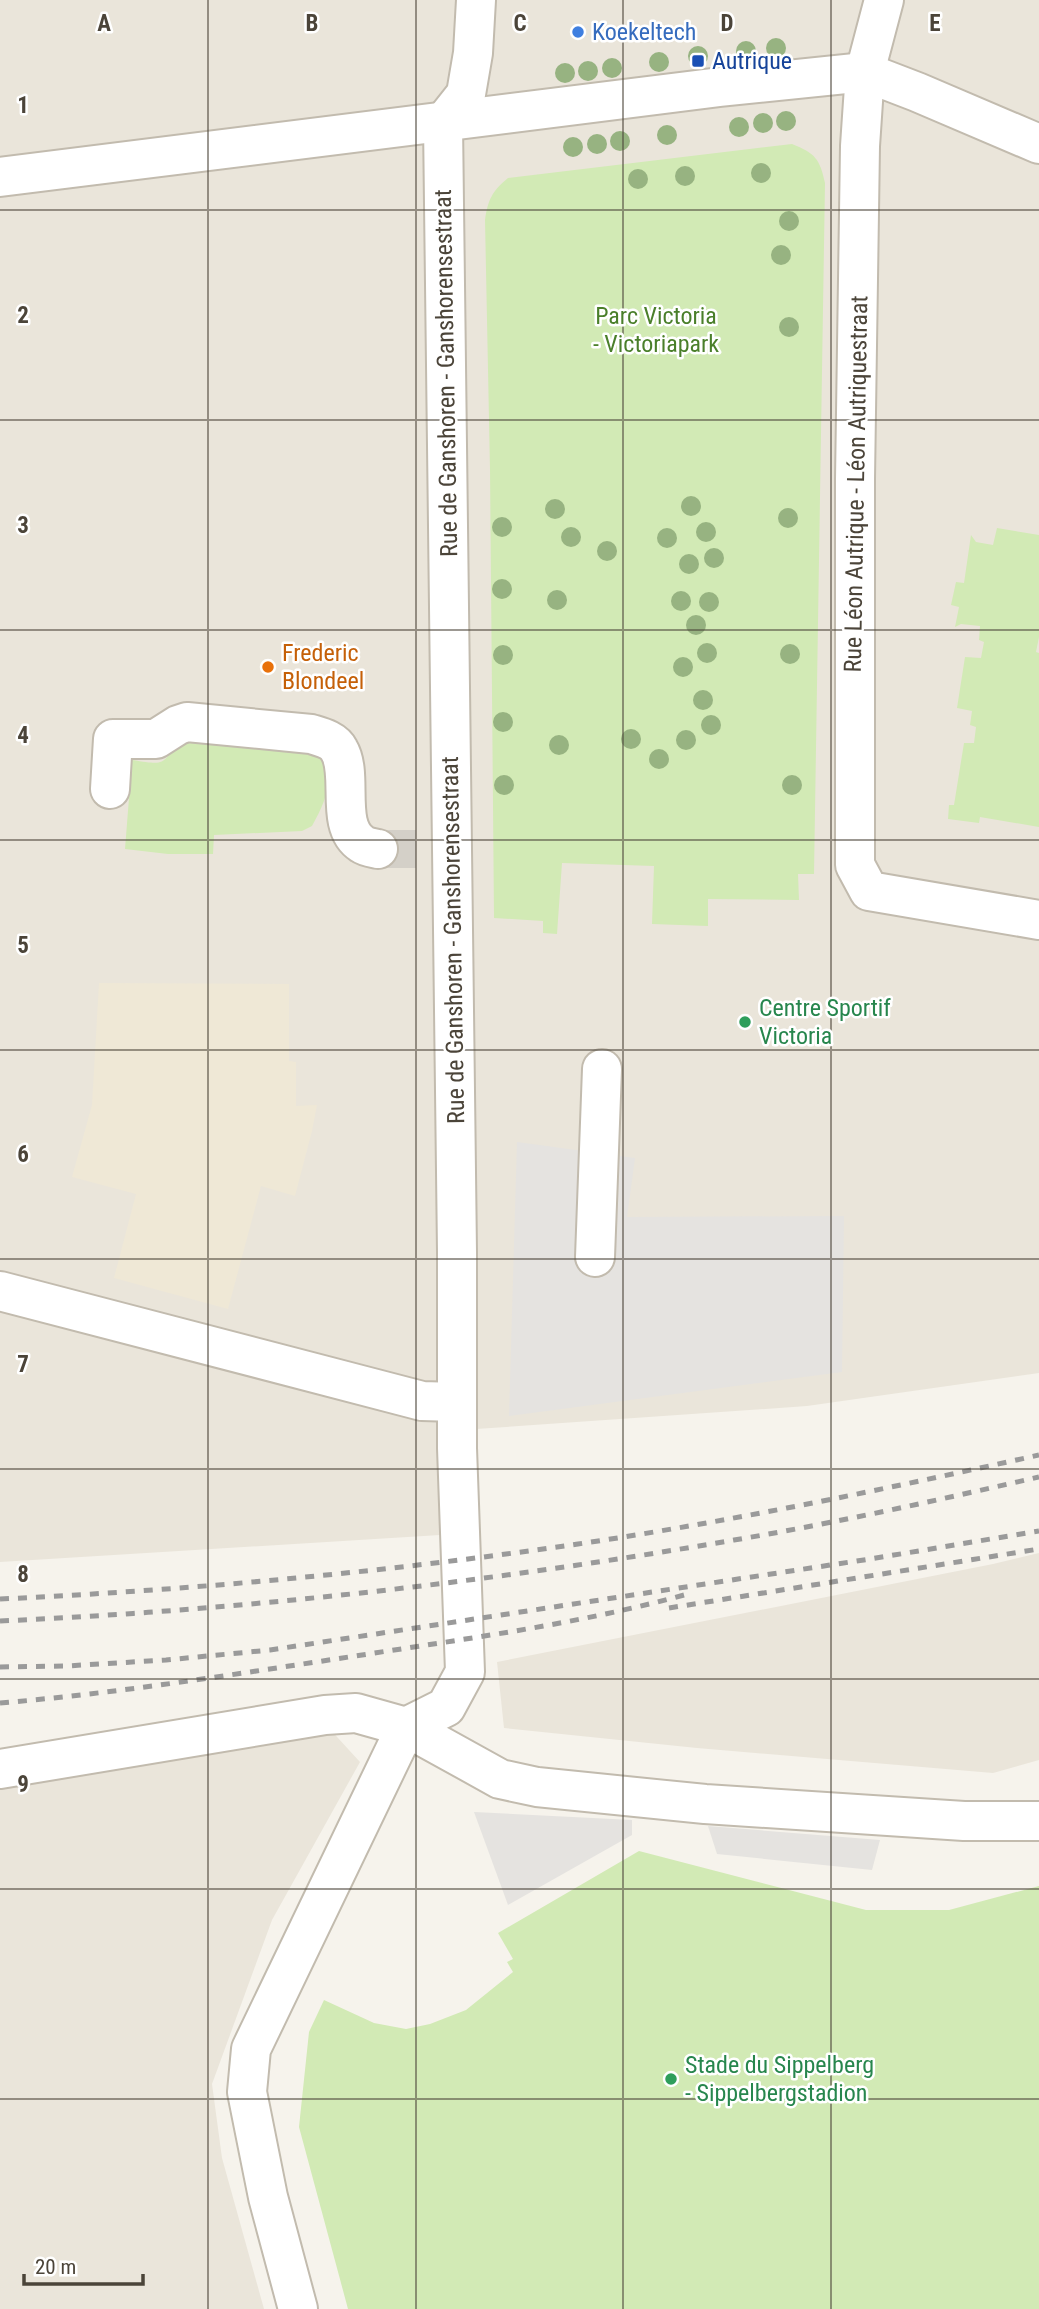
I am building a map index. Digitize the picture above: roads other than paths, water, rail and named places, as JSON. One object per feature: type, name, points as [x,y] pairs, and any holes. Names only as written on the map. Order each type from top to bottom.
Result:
[{"type":"street","points":[[443,123],[466,94],[473,52],[476,0]]},
{"type":"street","name":"Rue Léon Autrique - Léon Autriquestraat","points":[[884,0],[865,72],[860,146],[855,451],[855,865],[869,891],[1039,920]]},
{"type":"street","points":[[0,177],[865,72],[1039,144]]},
{"type":"street","name":"Rue de Ganshoren - Ganshorensestraat","points":[[406,1727],[446,1707],[465,1672],[437,849],[443,123]]},
{"type":"street","points":[[110,789],[113,739],[156,739],[178,724],[187,722],[311,734],[326,738],[339,749],[343,762],[346,814],[352,833],[361,844],[378,849]]},
{"type":"street","points":[[595,1257],[602,1069]]},
{"type":"street","points":[[0,1291],[422,1401],[456,1402]]},
{"type":"street","points":[[0,1769],[325,1715],[356,1713],[406,1727],[500,1779],[537,1787],[705,1804],[937,1820],[1039,1821]]},
{"type":"street","points":[[298,2309],[268,2197],[247,2092],[251,2049],[406,1727]]},
{"type":"tunnel","points":[[378,849],[423,849]]},
{"type":"railway","points":[[0,1599],[289,1579],[506,1554],[752,1515],[1039,1455]]},
{"type":"railway","points":[[0,1621],[276,1602],[551,1569],[810,1526],[1039,1477]]},
{"type":"railway","points":[[0,1667],[166,1660],[270,1650],[1039,1531]]},
{"type":"railway","points":[[669,1608],[1039,1549]]},
{"type":"railway","points":[[0,1703],[181,1682],[483,1636],[604,1614],[684,1595]]},
{"type":"place","name":"Koekeltech","points":[[578,32]]},
{"type":"place","name":"Autrique","points":[[698,61]]},
{"type":"place","name":"Frederic Blondeel","points":[[268,667]]},
{"type":"place","name":"Centre Sportif Victoria","points":[[745,1022]]},
{"type":"place","name":"Stade du Sippelberg - Sippelbergstadion","points":[[671,2079]]},
{"type":"park label","name":"Parc Victoria - Victoriapark","points":[[656,330]]}]
